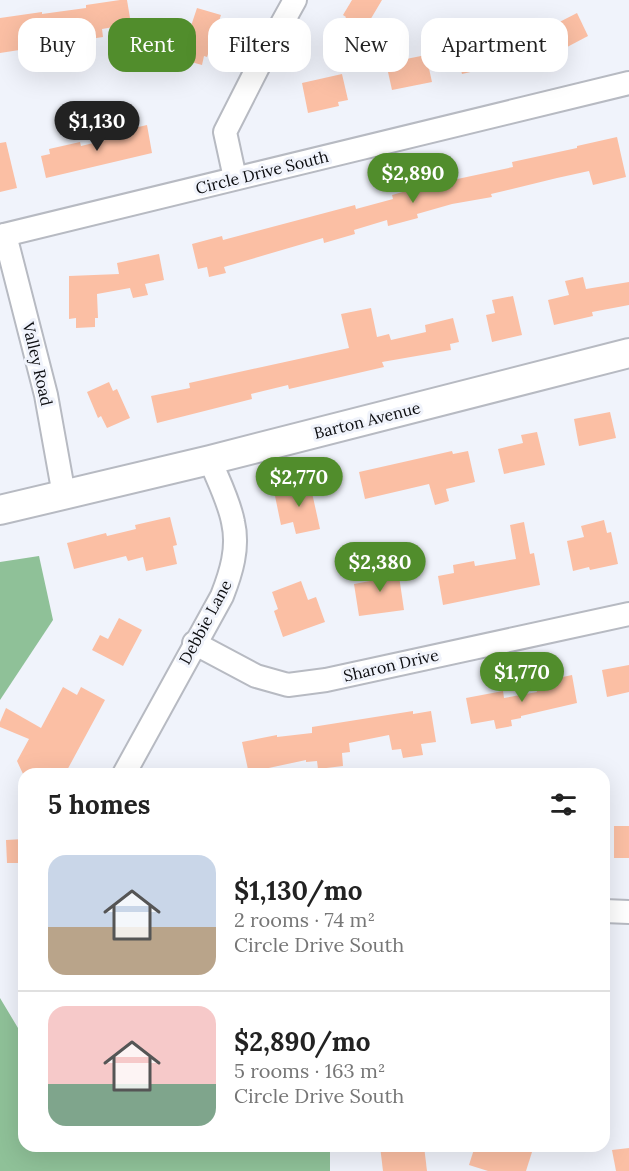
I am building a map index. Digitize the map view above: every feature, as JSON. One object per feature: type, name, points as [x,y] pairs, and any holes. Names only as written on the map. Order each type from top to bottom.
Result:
[{"type":"street","points":[[235,178],[225,132],[295,0]]},
{"type":"street","name":"Circle Drive South","points":[[2,236],[629,83]]},
{"type":"street","name":"Valley Road","points":[[2,236],[46,395],[64,495]]},
{"type":"street","name":"Barton Avenue","points":[[0,510],[210,460],[629,353]]},
{"type":"street","name":"Debbie Lane","points":[[127,768],[222,596],[231,572],[235,545],[233,522],[210,460]]},
{"type":"street","name":"Sharon Drive","points":[[195,644],[256,676],[288,686],[326,680],[629,614]]},
{"type":"street","points":[[610,911],[629,912]]},
{"type":"green space","points":[[39,556],[53,620],[0,700],[0,562]]},
{"type":"green space","points":[[0,998],[18,1028],[18,1152],[330,1152],[330,1171],[0,1171]]},
{"type":"building","points":[[127,0],[130,18],[108,18],[108,28],[102,29],[103,37],[96,38],[96,18],[18,18],[18,50],[0,53],[0,18],[86,8],[86,5]]},
{"type":"building","points":[[352,0],[382,0],[371,18],[345,18],[343,15]]},
{"type":"building","points":[[197,8],[221,15],[220,18],[208,18],[208,54],[207,57],[204,56],[202,65],[196,63],[196,18],[194,18]]},
{"type":"building","points":[[577,13],[588,36],[568,47],[568,18]]},
{"type":"building","points":[[421,56],[421,72],[430,72],[432,82],[392,90],[388,72],[409,72],[409,58]]},
{"type":"building","points":[[342,74],[348,100],[338,102],[339,106],[308,113],[302,83]]},
{"type":"building","points":[[147,125],[152,153],[46,178],[41,156],[50,154],[49,149],[80,142],[81,146],[118,137],[117,132]]},
{"type":"building","points":[[617,137],[626,177],[593,185],[589,171],[491,194],[492,197],[452,204],[417,214],[418,218],[388,226],[387,220],[354,230],[355,234],[324,243],[323,238],[224,267],[226,273],[209,277],[207,267],[198,269],[192,244],[222,236],[223,240],[355,205],[356,209],[393,199],[392,195],[420,187],[513,167],[512,162]]},
{"type":"building","points":[[6,142],[17,188],[0,192],[0,143]]},
{"type":"building","points":[[159,254],[164,280],[145,284],[148,295],[133,298],[130,288],[97,294],[98,318],[95,318],[95,327],[76,328],[76,318],[69,319],[69,276],[119,274],[117,263]]},
{"type":"building","points":[[583,277],[586,289],[629,282],[629,305],[592,312],[593,316],[554,325],[548,300],[569,295],[565,281]]},
{"type":"building","points":[[513,296],[522,335],[492,342],[486,315],[495,313],[492,300]]},
{"type":"building","points":[[371,308],[377,337],[389,334],[391,340],[426,332],[425,325],[453,318],[459,342],[450,344],[451,350],[382,362],[384,367],[289,389],[288,385],[251,394],[252,399],[157,423],[151,396],[190,388],[189,383],[349,348],[341,314]]},
{"type":"building","points":[[109,382],[113,391],[117,389],[130,418],[107,428],[101,416],[98,418],[87,392]]},
{"type":"building","points":[[610,412],[616,438],[579,446],[574,419]]},
{"type":"building","points":[[537,432],[545,465],[504,474],[498,449],[523,443],[521,435]]},
{"type":"building","points":[[452,451],[453,454],[468,451],[475,482],[446,489],[449,501],[435,505],[429,484],[365,499],[359,472]]},
{"type":"building","points":[[309,479],[320,529],[296,534],[293,522],[281,525],[275,496],[292,492],[291,483]]},
{"type":"building","points":[[170,517],[177,545],[173,546],[177,564],[146,571],[143,557],[128,561],[126,556],[74,569],[67,543],[106,533],[107,536],[136,529],[135,525]]},
{"type":"building","points":[[604,520],[607,533],[611,532],[618,564],[573,571],[567,541],[584,537],[581,526]]},
{"type":"building","points":[[524,522],[530,554],[534,553],[540,585],[443,605],[438,576],[454,573],[453,565],[474,561],[475,566],[516,559],[510,525]]},
{"type":"building","points":[[393,567],[395,576],[399,576],[404,610],[359,616],[354,584],[370,581],[368,571]]},
{"type":"building","points":[[301,581],[308,600],[316,597],[325,622],[283,637],[274,611],[278,609],[272,592]]},
{"type":"building","points":[[119,618],[142,630],[123,666],[92,650],[100,635],[108,639]]},
{"type":"building","points":[[629,665],[629,692],[607,697],[602,670]]},
{"type":"building","points":[[572,675],[577,703],[521,716],[521,718],[511,720],[512,726],[496,729],[494,720],[471,724],[466,698],[503,691],[504,698],[537,692],[535,683]]},
{"type":"building","points":[[63,687],[77,695],[81,687],[105,700],[68,768],[20,768],[17,761],[29,739],[0,727],[0,722],[6,708],[41,728]]},
{"type":"building","points":[[413,711],[413,714],[431,711],[436,742],[421,744],[423,755],[403,758],[401,749],[392,750],[389,735],[349,743],[350,752],[342,753],[343,766],[318,768],[317,761],[306,762],[306,760],[269,768],[248,768],[242,742],[277,735],[277,737],[312,733],[312,727]]},
{"type":"building","points":[[614,826],[629,826],[629,858],[614,858]]},
{"type":"building","points":[[18,839],[18,863],[7,863],[6,840]]},
{"type":"building","points":[[629,1148],[629,1171],[616,1171],[612,1150]]},
{"type":"building","points":[[381,1152],[425,1152],[427,1171],[383,1171]]},
{"type":"building","points":[[473,1152],[532,1152],[526,1171],[488,1171],[469,1165]]}]
